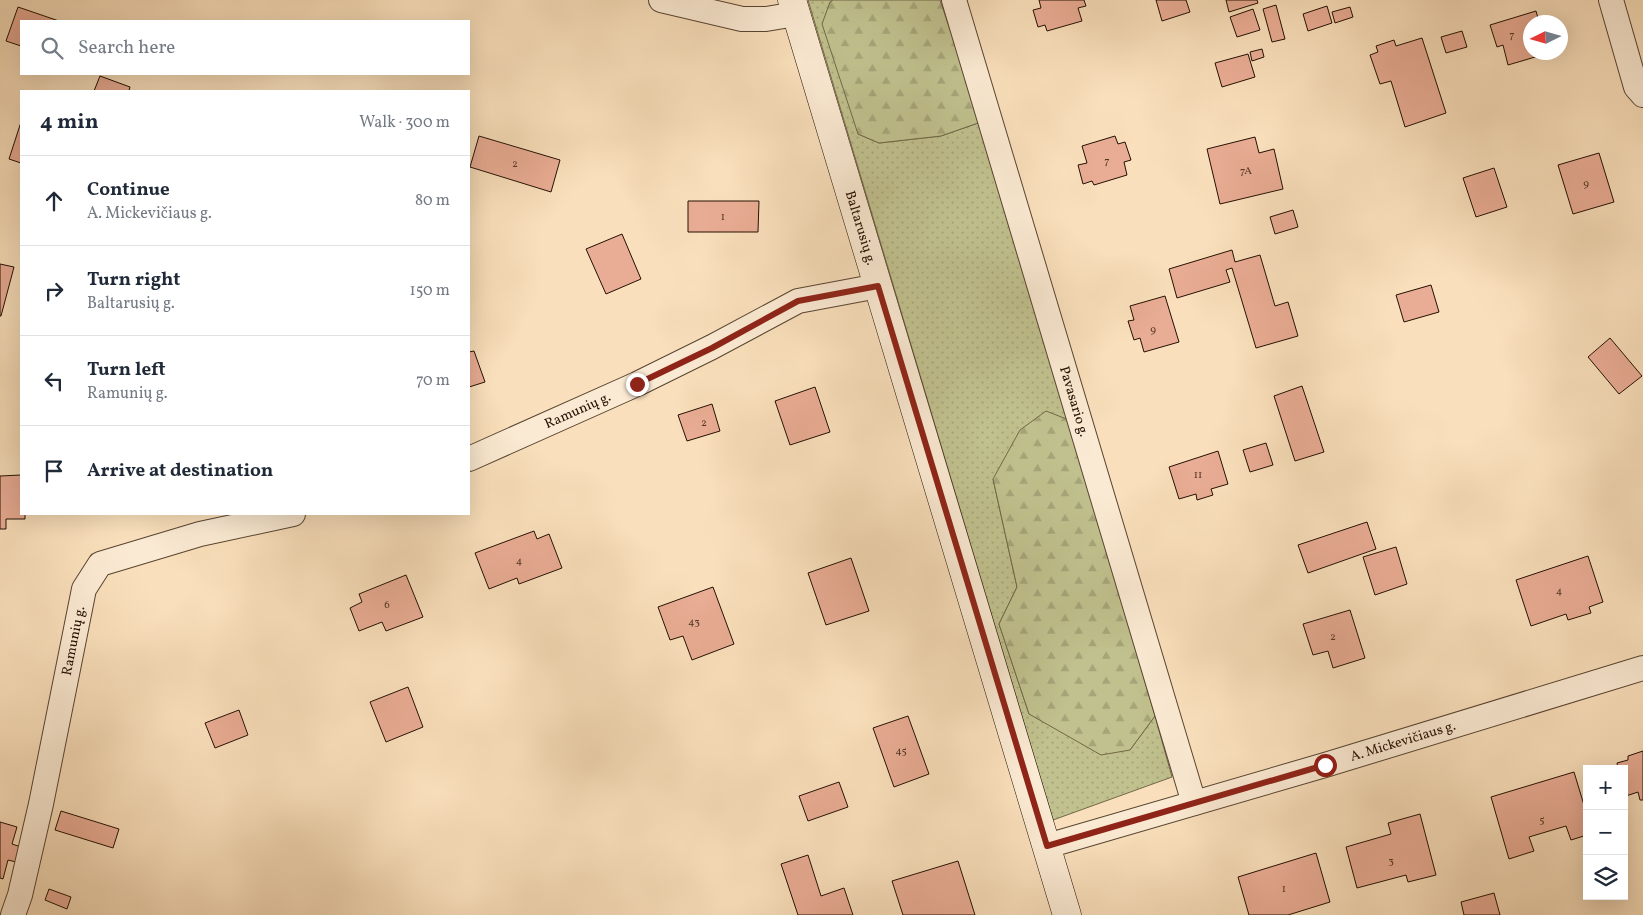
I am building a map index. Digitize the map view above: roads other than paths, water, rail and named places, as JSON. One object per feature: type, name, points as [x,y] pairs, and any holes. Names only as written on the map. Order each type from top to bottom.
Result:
[{"type":"main road","name":"Baltarusių g.","points":[[794,7],[1067,915]]},
{"type":"street","points":[[661,0],[742,19],[766,19],[794,7]]},
{"type":"street","name":"Pavasario g.","points":[[954,0],[1194,803]]},
{"type":"street","points":[[1611,0],[1636,87],[1643,95]]},
{"type":"street","name":"Ramunių g.","points":[[470,459],[712,348],[798,301],[878,286]]},
{"type":"street","name":"Ramunių g.","points":[[13,915],[20,895],[41,804],[84,589],[100,564],[200,534],[288,515]]},
{"type":"street","name":"A. Mickevičiaus g.","points":[[1047,846],[1643,668]]}]
